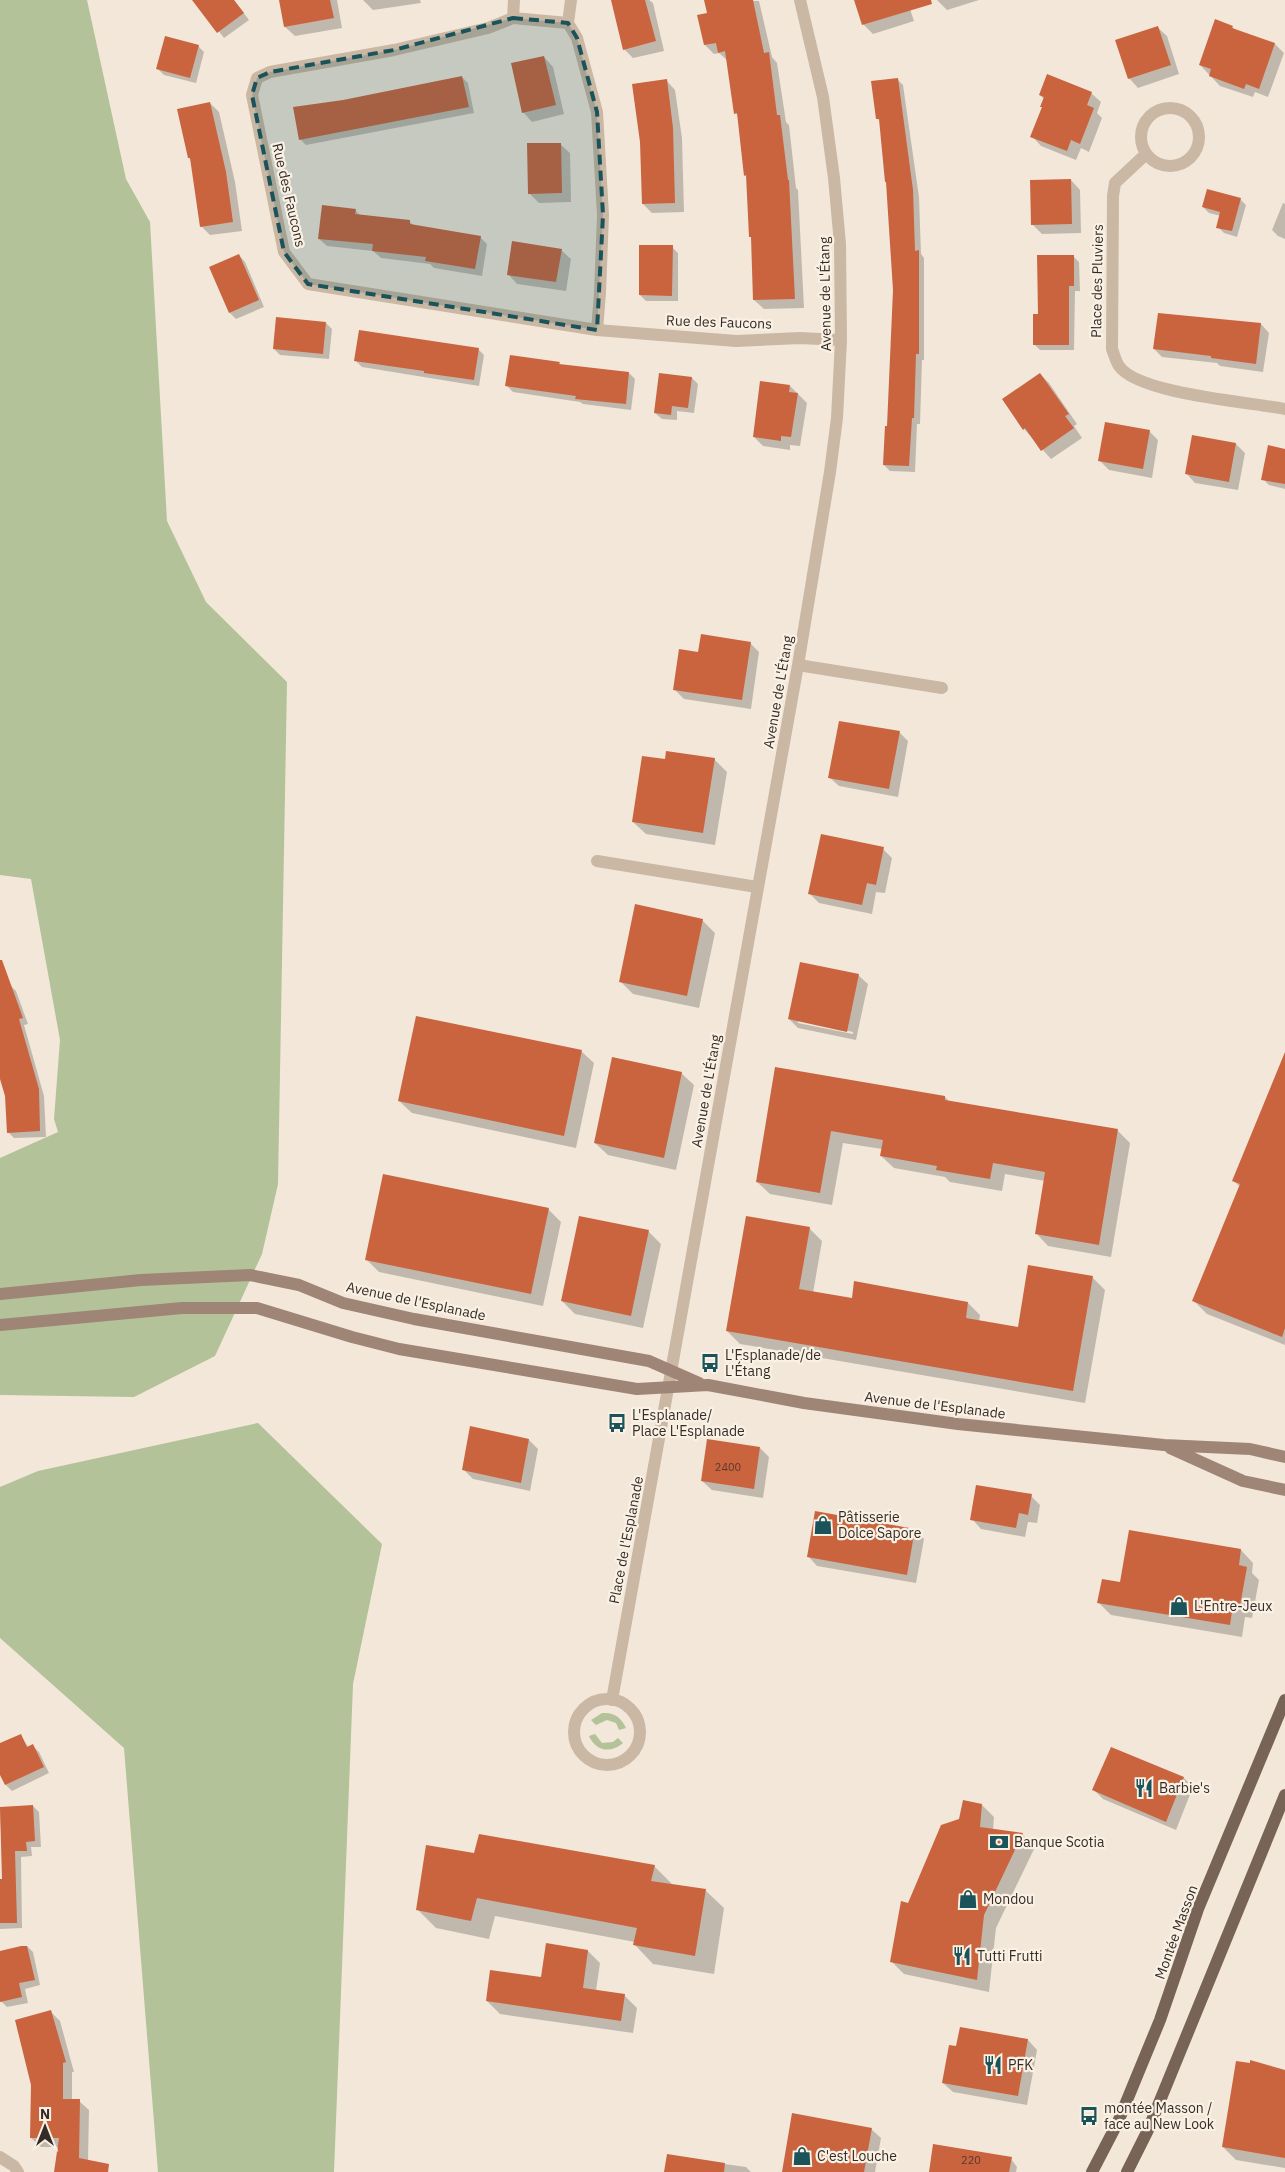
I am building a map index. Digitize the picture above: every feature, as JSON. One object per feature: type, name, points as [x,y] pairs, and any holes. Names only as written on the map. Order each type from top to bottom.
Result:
[{"type":"main road","name":"Montée Masson","points":[[1092,2172],[1118,2122],[1154,2033],[1198,1909],[1285,1700]]},
{"type":"main road","points":[[1127,2172],[1148,2130],[1285,1795]]},
{"type":"street","points":[[513,18],[514,0]]},
{"type":"street","points":[[571,0],[568,23],[577,38],[597,112],[603,215],[597,330]]},
{"type":"street","name":"Avenue de L'Étang","points":[[670,1386],[798,665],[837,418],[841,340],[840,244],[834,178],[823,97],[800,0]]},
{"type":"street","name":"Rue des Faucons","points":[[568,23],[513,18],[488,28],[394,50],[270,72],[257,78],[252,95],[284,252],[308,284],[597,330],[736,341],[800,338],[841,340]]},
{"type":"street","points":[[1157,110],[1182,110],[1194,121],[1198,129],[1196,147],[1184,162],[1164,165],[1146,154],[1141,141],[1149,116],[1157,110]]},
{"type":"street","name":"Place des Pluviers","points":[[1146,154],[1115,183],[1113,196],[1112,349],[1120,367],[1135,379],[1178,392],[1285,409]]},
{"type":"street","points":[[798,665],[942,688]]},
{"type":"street","points":[[597,861],[758,887]]},
{"type":"street","name":"Avenue de l'Esplanade","points":[[0,1294],[141,1280],[250,1275],[299,1285],[344,1303],[414,1319],[649,1361],[703,1385]]},
{"type":"street","name":"Avenue de l'Esplanade","points":[[0,1324],[182,1308],[257,1308],[352,1337],[399,1349],[637,1389],[703,1385],[804,1402],[958,1424],[1164,1445],[1250,1449],[1285,1456]]},
{"type":"street","name":"Place de l'Esplanade","points":[[612,1700],[670,1386]]},
{"type":"street","name":"Avenue de l'Esplanade","points":[[1164,1445],[1244,1481],[1285,1490]]},
{"type":"street","points":[[601,1700],[612,1700],[630,1709],[640,1727],[637,1747],[622,1762],[613,1765],[601,1764],[591,1760],[582,1753],[576,1744],[574,1732],[576,1722],[590,1704],[601,1700]]},
{"type":"street","points":[[0,2157],[14,2166],[18,2172]]},
{"type":"highlighted area","points":[[513,18],[568,23],[577,38],[597,112],[603,215],[597,330],[308,284],[284,252],[252,95],[257,78],[270,72],[394,50]]},
{"type":"green space","points":[[0,0],[87,0],[126,179],[150,222],[167,521],[206,602],[287,682],[278,1184],[262,1254],[215,1356],[134,1397],[0,1395],[0,1158],[58,1132],[54,1119],[60,1040],[31,879],[0,875]]},
{"type":"green space","points":[[258,1423],[382,1544],[353,1684],[334,2172],[158,2172],[124,1748],[0,1638],[0,1487],[38,1471]]},
{"type":"green space","points":[[602,1713],[610,1713],[617,1716],[626,1728],[619,1730],[616,1723],[607,1720],[596,1725],[591,1720]]},
{"type":"green space","points":[[595,1734],[602,1743],[613,1742],[618,1738],[623,1743],[613,1749],[599,1748],[589,1736]]},
{"type":"building","points":[[192,0],[234,0],[244,13],[217,33]]},
{"type":"building","points":[[279,0],[330,0],[334,18],[284,27]]},
{"type":"building","points":[[611,0],[645,0],[656,41],[623,50]]},
{"type":"building","points":[[704,0],[753,0],[764,53],[769,52],[777,115],[780,115],[789,180],[795,299],[753,300],[751,237],[749,237],[746,175],[744,176],[737,113],[734,114],[725,51],[718,53],[716,43],[704,45],[697,15],[707,13]]},
{"type":"building","points":[[854,0],[931,0],[932,4],[862,25]]},
{"type":"building","points":[[1215,19],[1233,26],[1232,28],[1275,43],[1259,89],[1246,84],[1244,89],[1209,76],[1211,69],[1199,65]]},
{"type":"building","points":[[1158,26],[1171,65],[1128,79],[1115,40]]},
{"type":"building","points":[[165,36],[199,45],[190,78],[156,69]]},
{"type":"building","points":[[544,56],[556,105],[522,113],[511,63]]},
{"type":"building","points":[[1047,74],[1092,92],[1087,105],[1094,108],[1080,144],[1071,140],[1067,151],[1030,137],[1042,107],[1040,107],[1044,97],[1039,95]]},
{"type":"building","points":[[462,76],[469,107],[299,140],[293,107],[343,100]]},
{"type":"building","points":[[898,78],[913,190],[915,251],[919,250],[919,354],[916,354],[914,418],[912,418],[909,466],[883,465],[885,426],[887,426],[893,290],[886,182],[879,119],[876,119],[871,81]]},
{"type":"building","points":[[667,79],[673,128],[675,203],[642,204],[640,142],[632,84]]},
{"type":"building","points":[[210,102],[226,172],[233,222],[200,227],[190,158],[188,158],[177,109]]},
{"type":"building","points":[[527,143],[561,143],[562,193],[528,194]]},
{"type":"building","points":[[1071,179],[1072,224],[1031,225],[1030,180]]},
{"type":"building","points":[[1207,189],[1241,198],[1232,231],[1216,228],[1220,212],[1202,207]]},
{"type":"building","points":[[322,205],[356,209],[355,214],[410,220],[410,224],[481,236],[475,269],[425,261],[426,257],[372,251],[373,244],[318,239]]},
{"type":"building","points":[[512,241],[562,249],[556,282],[507,275]]},
{"type":"building","points":[[639,245],[673,245],[672,296],[639,295]]},
{"type":"building","points":[[239,254],[259,300],[229,313],[209,267]]},
{"type":"building","points":[[1037,255],[1074,255],[1074,286],[1069,286],[1069,345],[1033,345],[1033,314],[1038,314]]},
{"type":"building","points":[[1158,313],[1261,323],[1256,364],[1153,349]]},
{"type":"building","points":[[276,317],[326,322],[323,354],[273,349]]},
{"type":"building","points":[[359,330],[479,348],[474,380],[354,361]]},
{"type":"building","points":[[510,355],[560,362],[559,364],[629,372],[626,404],[575,399],[576,396],[505,386]]},
{"type":"building","points":[[659,373],[692,377],[688,408],[672,406],[671,415],[654,413]]},
{"type":"building","points":[[1040,373],[1069,414],[1065,416],[1074,428],[1041,451],[1025,428],[1023,430],[1002,399]]},
{"type":"building","points":[[760,381],[790,385],[789,392],[798,393],[791,437],[781,436],[781,441],[753,437]]},
{"type":"building","points":[[1105,422],[1150,430],[1143,469],[1098,461]]},
{"type":"building","points":[[1192,435],[1236,443],[1229,482],[1185,474]]},
{"type":"building","points":[[1268,445],[1285,449],[1285,484],[1261,480]]},
{"type":"building","points":[[701,634],[751,642],[742,700],[673,690],[679,649],[698,652]]},
{"type":"building","points":[[839,721],[900,731],[889,789],[828,778]]},
{"type":"building","points":[[666,751],[715,758],[703,833],[632,822],[642,756],[665,759]]},
{"type":"building","points":[[821,834],[884,847],[876,885],[867,883],[862,905],[808,894]]},
{"type":"building","points":[[635,904],[703,919],[687,996],[619,982]]},
{"type":"building","points":[[0,960],[2,960],[23,1018],[19,1019],[39,1089],[40,1131],[7,1133],[5,1096],[0,1079]]},
{"type":"building","points":[[800,962],[859,974],[847,1032],[788,1019]]},
{"type":"building","points":[[416,1016],[582,1050],[564,1136],[398,1101]]},
{"type":"building","points":[[1285,1052],[1285,1328],[1282,1337],[1192,1301],[1240,1184],[1232,1181]]},
{"type":"building","points":[[612,1057],[682,1072],[664,1158],[594,1143]]},
{"type":"building","points":[[775,1067],[945,1096],[945,1100],[1118,1129],[1099,1245],[1035,1234],[1045,1172],[993,1163],[990,1179],[936,1170],[937,1166],[880,1156],[883,1140],[831,1131],[820,1193],[756,1182]]},
{"type":"building","points":[[383,1174],[549,1208],[531,1294],[365,1260]]},
{"type":"building","points":[[579,1216],[649,1230],[631,1316],[561,1301]]},
{"type":"building","points":[[746,1216],[810,1227],[799,1289],[852,1298],[854,1281],[968,1302],[966,1318],[1018,1327],[1028,1265],[1093,1276],[1073,1391],[726,1331]]},
{"type":"building","points":[[470,1426],[529,1439],[521,1483],[462,1470]]},
{"type":"building","points":[[707,1439],[760,1447],[754,1489],[701,1481]]},
{"type":"building","points":[[976,1485],[1032,1494],[1028,1515],[1019,1513],[1016,1528],[970,1520]]},
{"type":"building","points":[[815,1511],[915,1529],[907,1575],[807,1557]]},
{"type":"building","points":[[1129,1530],[1241,1549],[1239,1565],[1247,1567],[1240,1606],[1233,1605],[1230,1625],[1097,1603],[1102,1579],[1120,1582]]},
{"type":"building","points":[[21,1734],[27,1747],[33,1744],[44,1767],[5,1785],[0,1775],[0,1743]]},
{"type":"building","points":[[1111,1747],[1184,1777],[1166,1822],[1092,1790]]},
{"type":"building","points":[[963,1800],[982,1804],[980,1827],[1023,1833],[984,1915],[977,1980],[890,1962],[901,1901],[908,1903],[941,1825],[959,1819]]},
{"type":"building","points":[[33,1805],[35,1841],[26,1842],[27,1851],[15,1851],[17,1923],[0,1923],[0,1879],[2,1879],[0,1807]]},
{"type":"building","points":[[479,1834],[655,1865],[651,1881],[706,1889],[695,1956],[633,1945],[637,1928],[477,1898],[471,1921],[416,1910],[426,1845],[474,1853]]},
{"type":"building","points":[[546,1943],[588,1950],[583,1988],[625,1994],[621,2021],[486,2001],[490,1970],[541,1977]]},
{"type":"building","points":[[27,1946],[35,1980],[19,1983],[22,1997],[0,2002],[0,1951]]},
{"type":"building","points":[[51,2010],[66,2062],[63,2063],[63,2099],[80,2099],[79,2158],[109,2164],[108,2172],[54,2172],[59,2138],[30,2138],[31,2085],[15,2020]]},
{"type":"building","points":[[960,2027],[1028,2039],[1018,2096],[942,2083],[949,2045],[956,2046]]},
{"type":"building","points":[[1250,2060],[1285,2070],[1285,2158],[1222,2147],[1236,2061],[1250,2063]]},
{"type":"building","points":[[792,2113],[872,2128],[864,2172],[782,2172]]},
{"type":"building","points":[[933,2144],[1012,2157],[1009,2172],[929,2172]]},
{"type":"building","points":[[667,2154],[725,2163],[724,2172],[664,2172]]},
{"type":"place","name":"L'Esplanade/de L'Étang","points":[[710,1363]]},
{"type":"place","name":"L'Esplanade/ Place L'Esplanade","points":[[617,1423]]},
{"type":"place","name":"Pâtisserie Dolce Sapore","points":[[823,1525]]},
{"type":"place","name":"L'Entre-Jeux","points":[[1179,1606]]},
{"type":"place","name":"Barbie's","points":[[1144,1788]]},
{"type":"place","name":"Banque Scotia","points":[[999,1842]]},
{"type":"place","name":"Mondou","points":[[968,1899]]},
{"type":"place","name":"Tutti Frutti","points":[[962,1956]]},
{"type":"place","name":"PFK","points":[[993,2065]]},
{"type":"place","name":"montée Masson / face au New Look","points":[[1089,2116]]},
{"type":"place","name":"C'est Louche","points":[[802,2156]]}]
